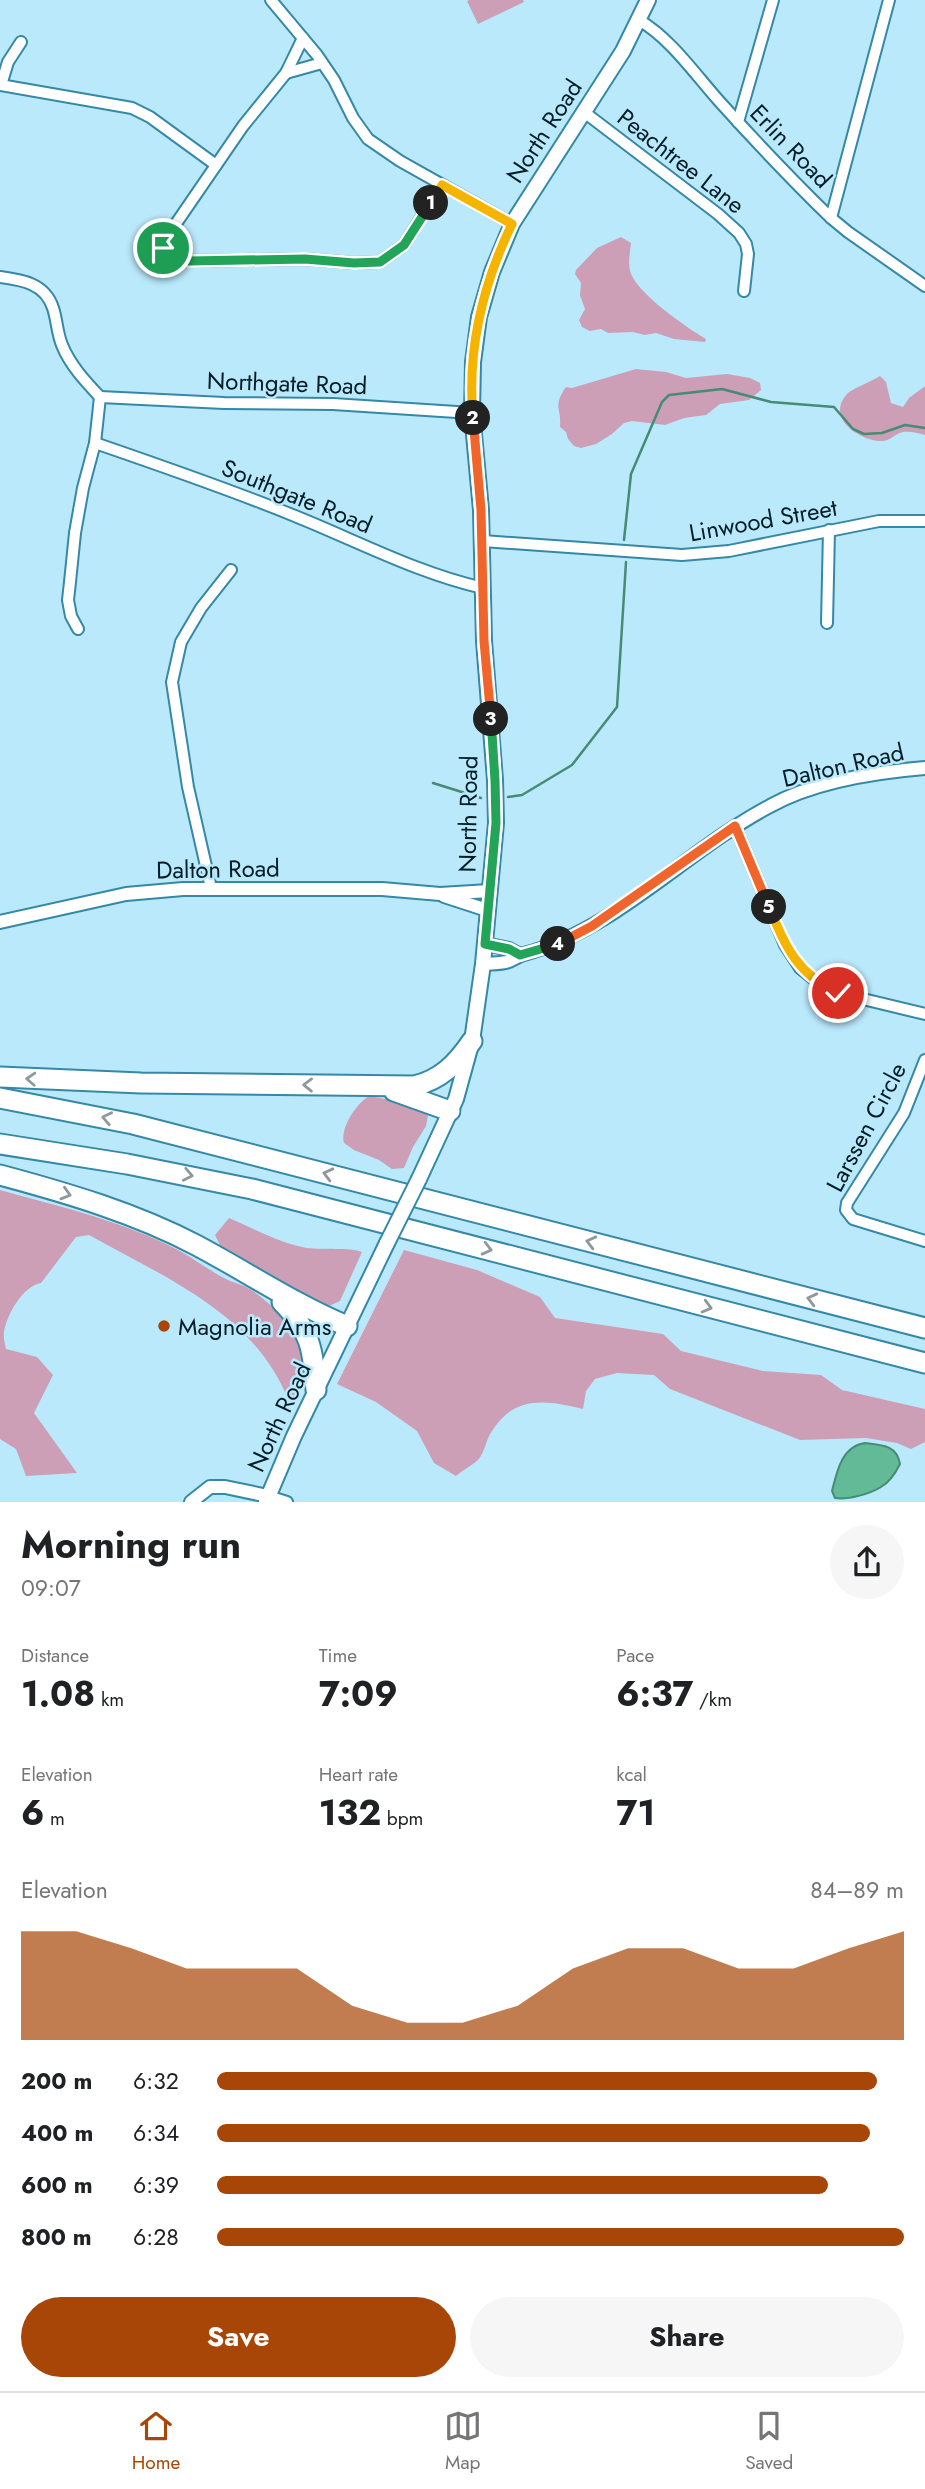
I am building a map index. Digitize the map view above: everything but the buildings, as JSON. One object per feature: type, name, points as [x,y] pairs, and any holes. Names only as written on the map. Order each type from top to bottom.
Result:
[{"type":"highway","points":[[0,1077],[141,1083],[414,1086],[449,1070],[472,1041]]},
{"type":"highway","points":[[376,1087],[417,1098],[450,1111]]},
{"type":"highway","points":[[0,1098],[133,1124],[925,1326]]},
{"type":"highway","points":[[0,1144],[127,1164],[252,1189],[925,1363]]},
{"type":"highway","points":[[0,1175],[153,1224],[306,1308],[347,1326]]},
{"type":"highway","points":[[248,1276],[281,1301],[305,1330],[313,1351],[316,1390]]},
{"type":"main road","name":"North Road","points":[[267,1499],[316,1390],[450,1111],[472,1041],[483,964],[496,823],[484,641],[483,541],[472,413],[473,362],[479,317],[492,272],[512,224],[553,156],[623,51],[648,0]]},
{"type":"street","points":[[271,0],[322,63],[368,139],[379,148],[512,224]]},
{"type":"street","points":[[738,122],[774,0]]},
{"type":"street","points":[[831,218],[889,0]]},
{"type":"street","name":"Erlin Road","points":[[639,20],[650,26],[668,44],[738,122],[831,218],[925,286]]},
{"type":"street","points":[[303,38],[286,73],[243,126],[216,165],[169,235],[163,251],[189,261],[305,259],[380,262],[400,249],[442,185]]},
{"type":"street","points":[[21,42],[8,62],[0,85],[112,102],[132,108],[150,117],[216,165]]},
{"type":"street","points":[[286,73],[322,63]]},
{"type":"street","name":"Peachtree Lane","points":[[584,112],[739,233],[746,244],[748,254],[744,291]]},
{"type":"street","points":[[0,277],[32,283],[45,293],[53,307],[60,341],[68,359],[100,397],[95,443],[75,533],[68,600],[78,629]]},
{"type":"street","name":"Northgate Road","points":[[100,397],[224,403],[333,404],[472,413]]},
{"type":"street","name":"Southgate Road","points":[[95,443],[226,488],[454,582],[483,588]]},
{"type":"street","name":"Linwood Street","points":[[483,541],[682,555],[729,551],[879,521],[925,521]]},
{"type":"street","points":[[827,623],[830,530]]},
{"type":"street","points":[[211,888],[188,788],[172,682],[181,642],[201,608],[231,570]]},
{"type":"street","name":"Dalton Road","points":[[483,964],[508,962],[520,955],[554,946],[592,926],[735,826],[772,804],[805,792],[892,771],[925,768]]},
{"type":"street","points":[[735,826],[785,945],[800,968],[820,984],[838,993],[925,1014]]},
{"type":"street","name":"Dalton Road","points":[[0,922],[126,894],[211,888],[382,888],[440,894],[489,891]]},
{"type":"street","name":"Dalton Road","points":[[440,894],[487,911]]},
{"type":"street","points":[[485,944],[509,949],[520,955]]},
{"type":"street","name":"Larssen Circle","points":[[925,1060],[904,1113],[846,1210],[853,1219],[925,1241]]},
{"type":"street","points":[[191,1502],[210,1488],[225,1487],[287,1502]]},
{"type":"shaded area","points":[[467,1],[524,2],[478,24]]},
{"type":"shaded area","points":[[621,237],[631,243],[629,261],[634,280],[651,299],[706,339],[705,342],[674,339],[656,333],[608,333],[601,329],[590,331],[582,327],[579,320],[585,309],[576,270],[597,248]]},
{"type":"shaded area","points":[[636,369],[666,372],[686,378],[727,374],[750,378],[760,383],[761,390],[749,400],[720,404],[706,415],[684,418],[665,425],[632,421],[624,423],[596,444],[581,448],[574,446],[560,427],[558,403],[566,387],[572,388]]},
{"type":"shaded area","points":[[880,376],[886,382],[891,403],[903,407],[909,398],[925,386],[925,435],[903,432],[879,441],[862,436],[847,425],[840,411],[841,403],[847,394]]},
{"type":"shaded area","points":[[369,1096],[401,1102],[428,1115],[426,1126],[404,1168],[392,1169],[344,1143],[344,1130],[350,1117]]},
{"type":"shaded area","points":[[0,1190],[86,1214],[148,1236],[253,1291],[278,1312],[302,1352],[304,1367],[294,1398],[288,1399],[273,1369],[253,1343],[204,1301],[177,1283],[89,1235],[76,1237],[41,1283],[22,1295],[4,1332],[6,1349],[37,1357],[53,1375],[34,1413],[77,1473],[26,1476],[16,1449],[0,1439]]},
{"type":"shaded area","points":[[229,1218],[297,1246],[362,1252],[340,1301],[327,1307],[220,1245],[215,1235]]},
{"type":"shaded area","points":[[404,1250],[477,1270],[540,1297],[555,1318],[663,1334],[681,1351],[763,1371],[821,1375],[842,1390],[925,1409],[925,1442],[911,1449],[897,1443],[866,1438],[800,1440],[670,1389],[654,1375],[617,1373],[595,1379],[586,1391],[583,1409],[532,1403],[510,1411],[492,1431],[478,1460],[456,1476],[434,1463],[417,1431],[376,1402],[337,1384]]},
{"type":"shaded area","points":[[865,1443],[892,1450],[900,1464],[892,1477],[876,1490],[852,1497],[835,1498],[832,1491],[842,1461],[851,1449]]},
{"type":"waterway","points":[[624,540],[631,474],[662,402],[669,395],[722,389],[771,402],[834,407],[853,429],[864,434],[882,433],[905,425],[925,428]]},
{"type":"waterway","points":[[508,797],[522,795],[572,765],[617,707],[626,562]]},
{"type":"waterway","points":[[433,783],[481,798]]},
{"type":"place","name":"Magnolia Arms","points":[[164,1326]]},
{"type":"route","points":[[163,248],[167,254],[189,261],[316,259],[354,263],[380,262],[400,249],[442,185],[512,224],[502,244],[485,295],[473,362],[472,413],[483,541],[484,641],[496,823],[485,944],[509,949],[520,955],[554,946],[592,926],[735,826],[792,957],[810,976],[838,993]]}]
